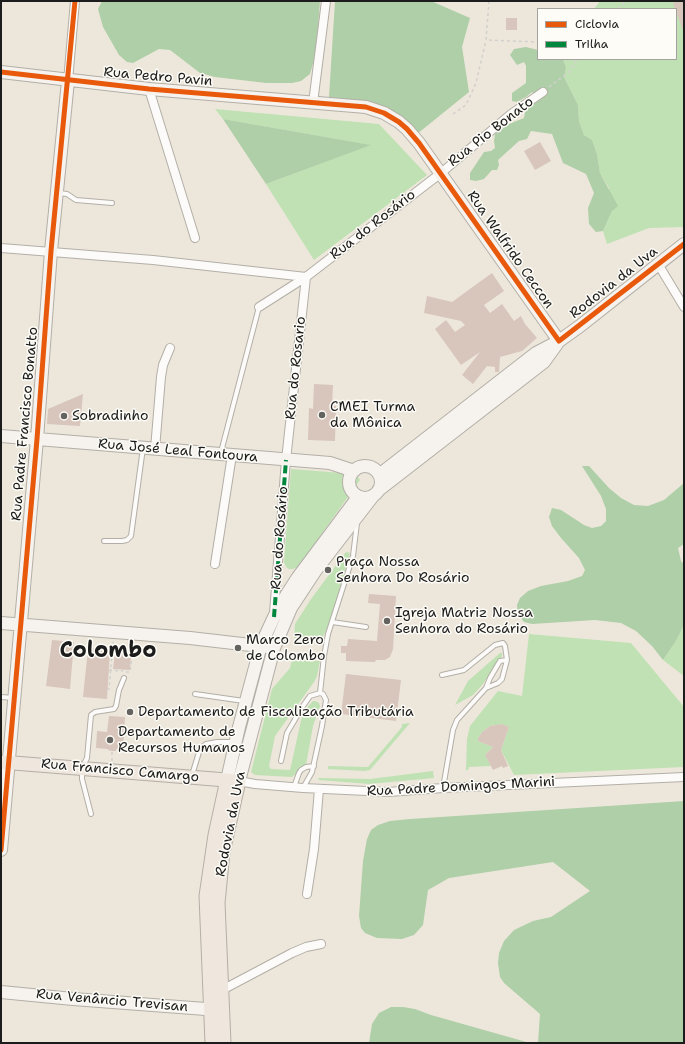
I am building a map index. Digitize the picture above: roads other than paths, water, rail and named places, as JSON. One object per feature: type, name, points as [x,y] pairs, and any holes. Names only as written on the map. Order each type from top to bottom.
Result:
[{"type":"main road","name":"Rua Francisco Camargo","points":[[5,762],[233,780]]},
{"type":"main road","name":"Rodovia da Uva","points":[[212,1043],[217,1010],[222,990],[218,903],[223,852],[233,780]]},
{"type":"main road","name":"Rodovia da Uva","points":[[224,1043],[217,1010],[206,896],[215,835],[233,780]]},
{"type":"street","name":"Rua Padre Francisco Bonatto","points":[[1,850],[5,762],[14,698],[37,439],[51,251],[75,1]]},
{"type":"street","points":[[313,103],[326,1]]},
{"type":"street","name":"Rua Pedro Pavin","points":[[1,72],[149,90],[366,107],[384,113],[407,128],[441,173]]},
{"type":"street","points":[[149,90],[195,238]]},
{"type":"street","name":"Rua Pio Bonato","points":[[441,173],[511,114],[543,92]]},
{"type":"street","name":"Rua do Rosário","points":[[259,307],[306,277],[441,173]]},
{"type":"street","name":"Rua Walfrido Ceccon","points":[[441,173],[559,341]]},
{"type":"street","name":"Rodovia da Uva","points":[[379,475],[536,353],[559,341],[684,244]]},
{"type":"street","points":[[1,248],[153,260],[306,277]]},
{"type":"street","points":[[658,264],[684,307]]},
{"type":"street","name":"Rua do Rosario","points":[[286,460],[306,277]]},
{"type":"street","name":"Rodovia da Uva","points":[[233,780],[274,648],[291,608],[316,570],[376,492],[544,362],[559,341]]},
{"type":"street","points":[[149,448],[163,365],[170,348]]},
{"type":"street","name":"Rua José Leal Fontoura","points":[[1,436],[330,464],[354,471]]},
{"type":"street","points":[[215,564],[232,455]]},
{"type":"street","name":"Rua do Rosário","points":[[274,617],[286,460]]},
{"type":"street","points":[[368,466],[379,475],[381,479],[376,492],[363,498],[354,494],[349,485],[351,475],[358,468],[368,466]]},
{"type":"street","name":"Rodovia da Uva","points":[[233,780],[235,742],[261,645],[274,617],[298,577],[358,496]]},
{"type":"street","points":[[1,623],[261,645],[274,648]]},
{"type":"street","name":"Rua Padre Domingos Marini","points":[[233,780],[255,784],[303,788],[388,792],[443,788],[684,777]]},
{"type":"street","points":[[307,894],[314,849],[318,789]]},
{"type":"street","points":[[222,990],[292,953],[306,947],[321,944]]},
{"type":"street","name":"Rua Venâncio Trevisan","points":[[1,992],[217,1010]]},
{"type":"lane","points":[[57,193],[67,194],[76,200],[112,203]]},
{"type":"lane","points":[[220,454],[259,307]]},
{"type":"lane","points":[[104,541],[122,541],[127,540],[131,536],[149,448]]},
{"type":"lane","points":[[320,693],[328,634],[353,556],[358,514]]},
{"type":"lane","points":[[332,622],[366,627]]},
{"type":"lane","points":[[442,676],[464,670],[495,644],[503,643],[505,646],[507,660],[502,679],[498,683],[486,688]]},
{"type":"lane","points":[[443,788],[453,730],[457,720],[486,688],[500,661],[507,660]]},
{"type":"lane","points":[[91,814],[82,779],[82,768],[87,758],[91,715],[95,712],[114,709],[124,678]]},
{"type":"lane","points":[[281,762],[287,733],[302,706],[310,696],[320,693]]},
{"type":"lane","points":[[303,788],[312,772],[317,753],[326,700],[323,694],[320,693]]},
{"type":"lane","points":[[195,694],[246,701]]},
{"type":"lane","points":[[1,697],[14,698]]},
{"type":"lane","points":[[191,777],[200,749],[206,744],[217,742],[235,742]]},
{"type":"lane","points":[[294,787],[301,770],[306,767],[314,766]]},
{"type":"place","name":"CMEI Turma da Mônica","points":[[322,415]]},
{"type":"place","name":"Sobradinho","points":[[64,416]]},
{"type":"place","name":"Praça Nossa Senhora Do Rosário","points":[[328,570]]},
{"type":"place","name":"Igreja Matriz Nossa Senhora do Rosário","points":[[387,621]]},
{"type":"place","name":"Marco Zero de Colombo","points":[[238,648]]},
{"type":"place","name":"Departamento de Fiscalização Tributária","points":[[130,712]]},
{"type":"place","name":"Departamento de Recursos Humanos","points":[[110,740]]},
{"type":"district","name":"Colombo","points":[[108,651]]}]
